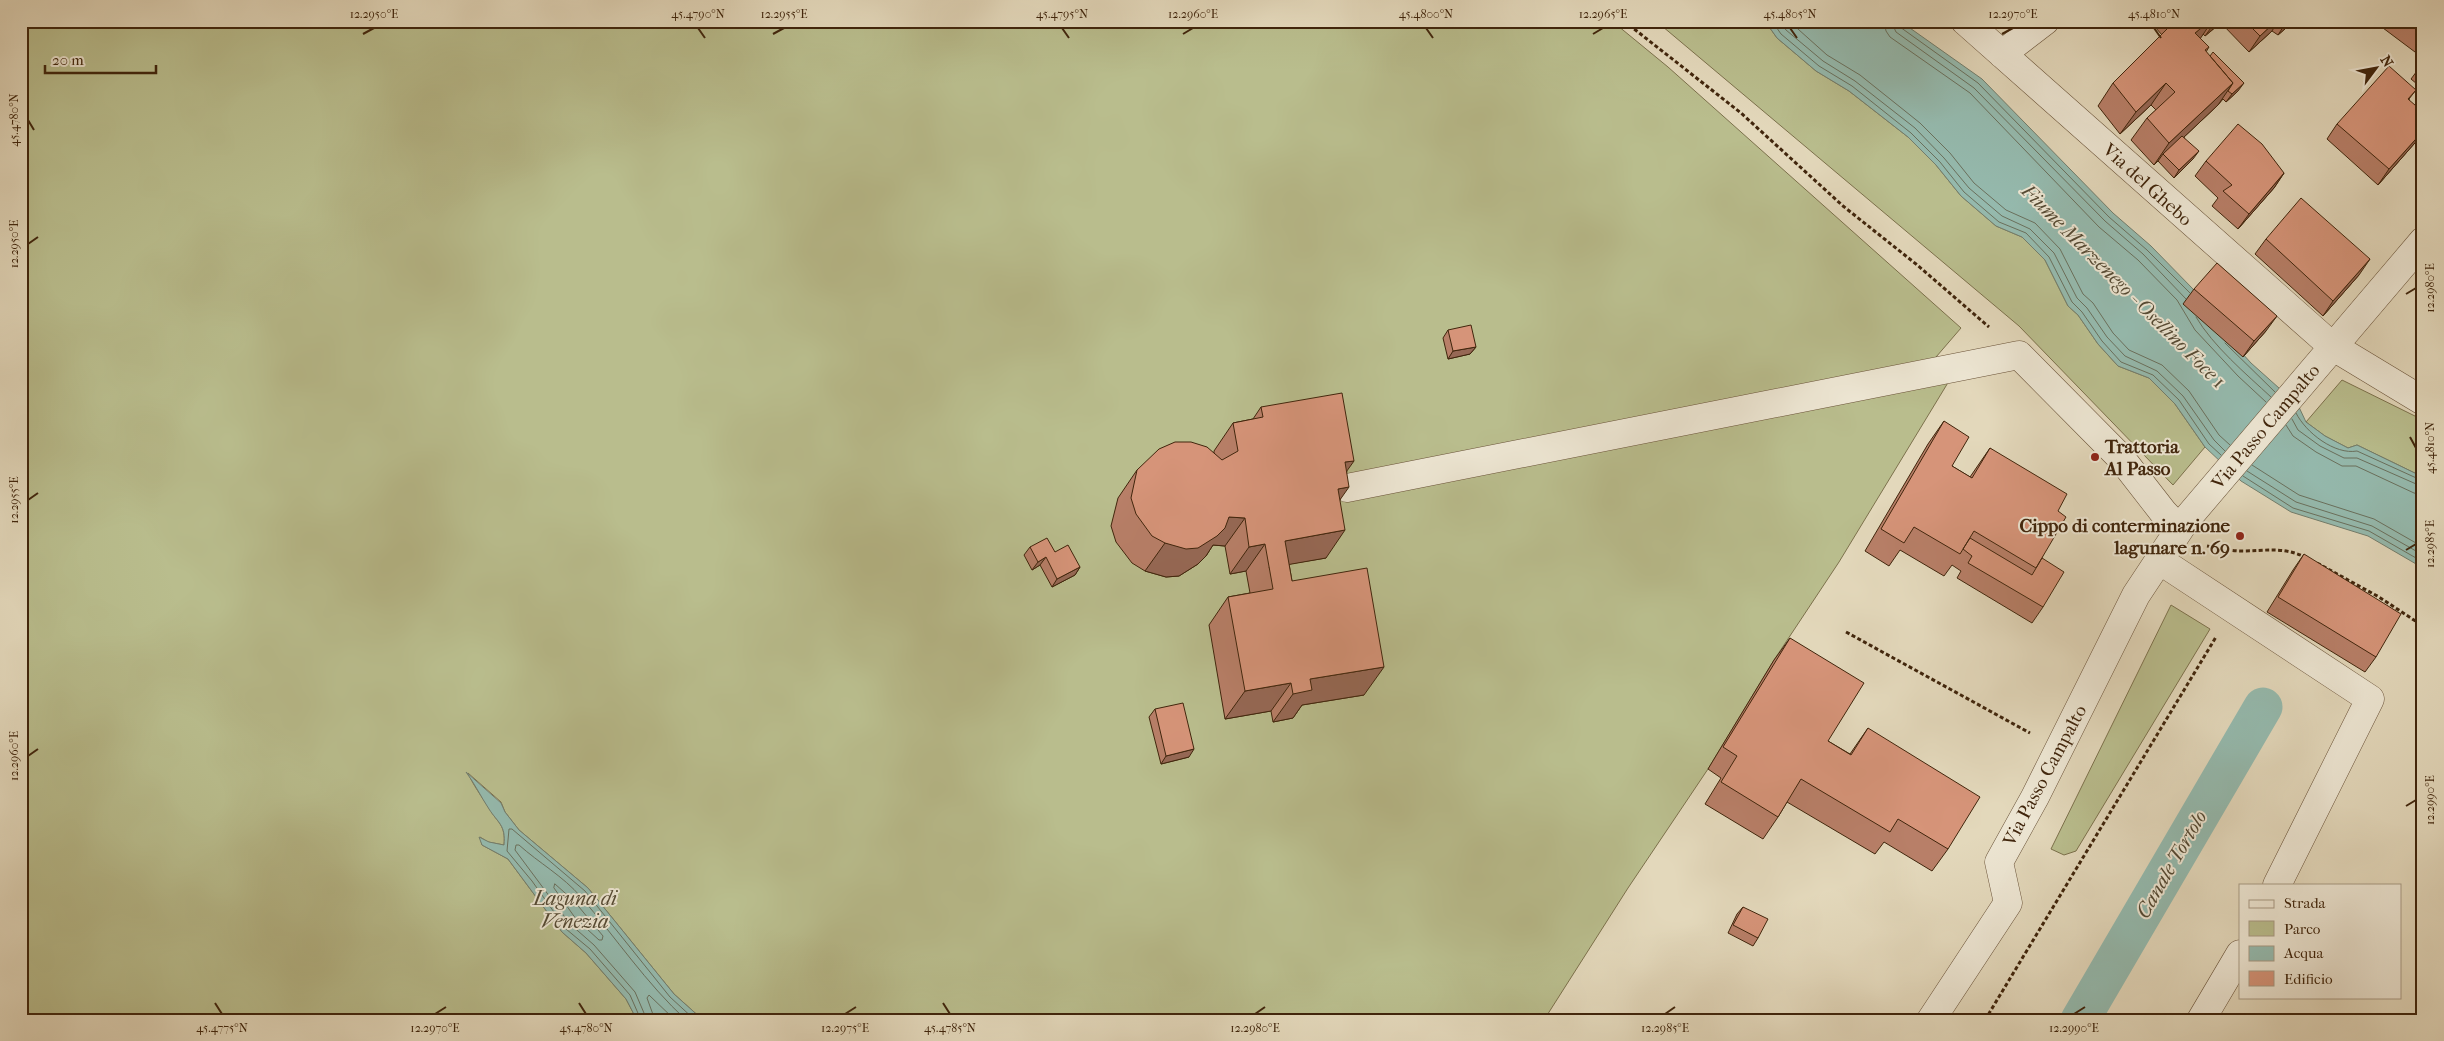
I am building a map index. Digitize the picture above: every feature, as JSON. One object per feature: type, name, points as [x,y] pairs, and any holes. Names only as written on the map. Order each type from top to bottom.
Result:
[{"type":"street","name":"Via del Ghebo","points":[[1965,21],[2332,346]]},
{"type":"street","points":[[2002,54],[2045,21]]},
{"type":"street","name":"Via Passo Campalto","points":[[1931,1020],[2008,903],[1999,862],[2060,747],[2136,595],[2182,525],[2423,240]]},
{"type":"street","name":"Via Passo Campalto","points":[[2332,346],[2423,402]]},
{"type":"street","points":[[1347,488],[2019,355],[2121,458],[2162,512],[2182,525]]},
{"type":"street","points":[[2159,560],[2370,699],[2278,884]]},
{"type":"street","points":[[2201,1020],[2239,956]]},
{"type":"path","points":[[1624,21],[1741,113],[1822,188],[1916,264],[2019,355]]},
{"type":"path","points":[[2182,525],[2203,546],[2241,551],[2271,548],[2296,552],[2379,597],[2423,626]]},
{"type":"path","points":[[1985,1020],[2233,609]]},
{"type":"path","points":[[1846,632],[2060,747]]},
{"type":"green space","points":[[21,21],[1612,21],[1668,67],[1961,328],[1930,364],[1949,381],[1839,562],[1774,660],[1708,769],[1628,888],[1544,1020],[703,1020],[674,994],[588,888],[519,830],[505,812],[501,802],[468,773],[504,832],[504,845],[488,842],[480,837],[482,845],[508,859],[562,932],[586,953],[626,999],[637,1020],[21,1020]]},
{"type":"green space","points":[[1656,21],[1765,21],[1777,38],[1816,71],[1849,91],[1908,137],[1936,165],[1961,196],[1996,226],[2022,237],[2045,260],[2068,306],[2078,315],[2098,344],[2118,366],[2149,378],[2175,404],[2205,447],[2173,485],[2019,326]]},
{"type":"green space","points":[[2342,380],[2423,420],[2423,477],[2357,445],[2348,448],[2325,436],[2306,422]]},
{"type":"green space","points":[[2171,605],[2210,629],[2076,851],[2064,855],[2051,849]]},
{"type":"water","name":"Fiume Marzenego - Osellino Foce 1","points":[[1765,21],[1900,21],[1982,79],[2113,213],[2151,246],[2193,289],[2210,318],[2251,363],[2298,405],[2306,422],[2325,436],[2348,448],[2357,445],[2423,477],[2423,568],[2368,536],[2291,512],[2241,481],[2205,447],[2175,404],[2149,378],[2118,366],[2098,344],[2078,315],[2068,306],[2045,260],[2022,237],[1996,226],[1961,196],[1936,165],[1908,137],[1849,91],[1816,71],[1777,38]]},
{"type":"water","name":"Laguna di Venezia","points":[[466,772],[501,803],[505,812],[519,830],[588,888],[674,994],[703,1020],[637,1020],[626,999],[586,953],[562,932],[508,859],[482,845],[479,837],[489,842],[504,845],[504,833],[501,825]]},
{"type":"building","points":[[2175,21],[2210,21],[2195,33],[2209,47],[2205,50],[2233,83],[2169,143],[2147,118],[2175,92],[2166,83],[2136,112],[2113,83]]},
{"type":"building","points":[[2245,21],[2276,21],[2260,36]]},
{"type":"building","points":[[2406,21],[2423,21],[2423,34]]},
{"type":"building","points":[[2213,52],[2244,83],[2232,94],[2228,91],[2233,83],[2210,56]]},
{"type":"building","points":[[2423,65],[2423,76],[2417,71]]},
{"type":"building","points":[[2389,66],[2416,90],[2408,99],[2423,112],[2423,131],[2389,169],[2337,124]]},
{"type":"building","points":[[2238,124],[2262,144],[2284,173],[2249,214],[2223,191],[2232,185],[2206,161]]},
{"type":"building","points":[[2182,136],[2199,151],[2179,170],[2163,154]]},
{"type":"building","points":[[2301,198],[2370,259],[2333,301],[2266,239]]},
{"type":"building","points":[[2217,263],[2277,316],[2254,341],[2194,289]]},
{"type":"building","points":[[1471,325],[1476,347],[1453,351],[1448,330]]},
{"type":"building","points":[[1342,393],[1354,461],[1345,462],[1349,487],[1338,489],[1345,530],[1285,541],[1292,581],[1367,568],[1384,667],[1310,679],[1312,690],[1293,694],[1291,683],[1245,691],[1228,597],[1273,589],[1265,544],[1249,547],[1245,518],[1229,517],[1225,528],[1217,536],[1198,548],[1186,549],[1165,543],[1152,536],[1136,514],[1131,498],[1137,470],[1159,449],[1175,442],[1191,442],[1207,447],[1222,460],[1238,451],[1233,423],[1263,417],[1261,407]]},
{"type":"building","points":[[1944,421],[1969,437],[1952,466],[1972,478],[1990,448],[2067,494],[2058,511],[2066,517],[2036,568],[1974,531],[1960,554],[1914,527],[1904,543],[1881,529]]},
{"type":"building","points":[[1047,538],[1055,552],[1068,545],[1080,567],[1057,579],[1046,557],[1038,562],[1030,547]]},
{"type":"building","points":[[1970,538],[2032,575],[2042,558],[2064,572],[2043,607],[1968,563],[1972,556],[1963,549]]},
{"type":"building","points":[[2304,554],[2401,614],[2376,657],[2278,597]]},
{"type":"building","points":[[1790,638],[1864,683],[1828,741],[1851,755],[1868,728],[1980,797],[1948,849],[1898,819],[1890,832],[1801,779],[1778,817],[1721,782],[1737,756],[1723,747]]},
{"type":"building","points":[[1183,703],[1194,749],[1166,756],[1155,709]]},
{"type":"building","points":[[1743,907],[1768,919],[1758,938],[1733,925]]},
{"type":"waterway","name":"Canale Tortolo","points":[[2080,1020],[2263,707]]},
{"type":"place","name":"Trattoria Al Passo","points":[[2095,457]]},
{"type":"place","name":"Cippo di conterminazione lagunare n. 69","points":[[2240,536]]}]
